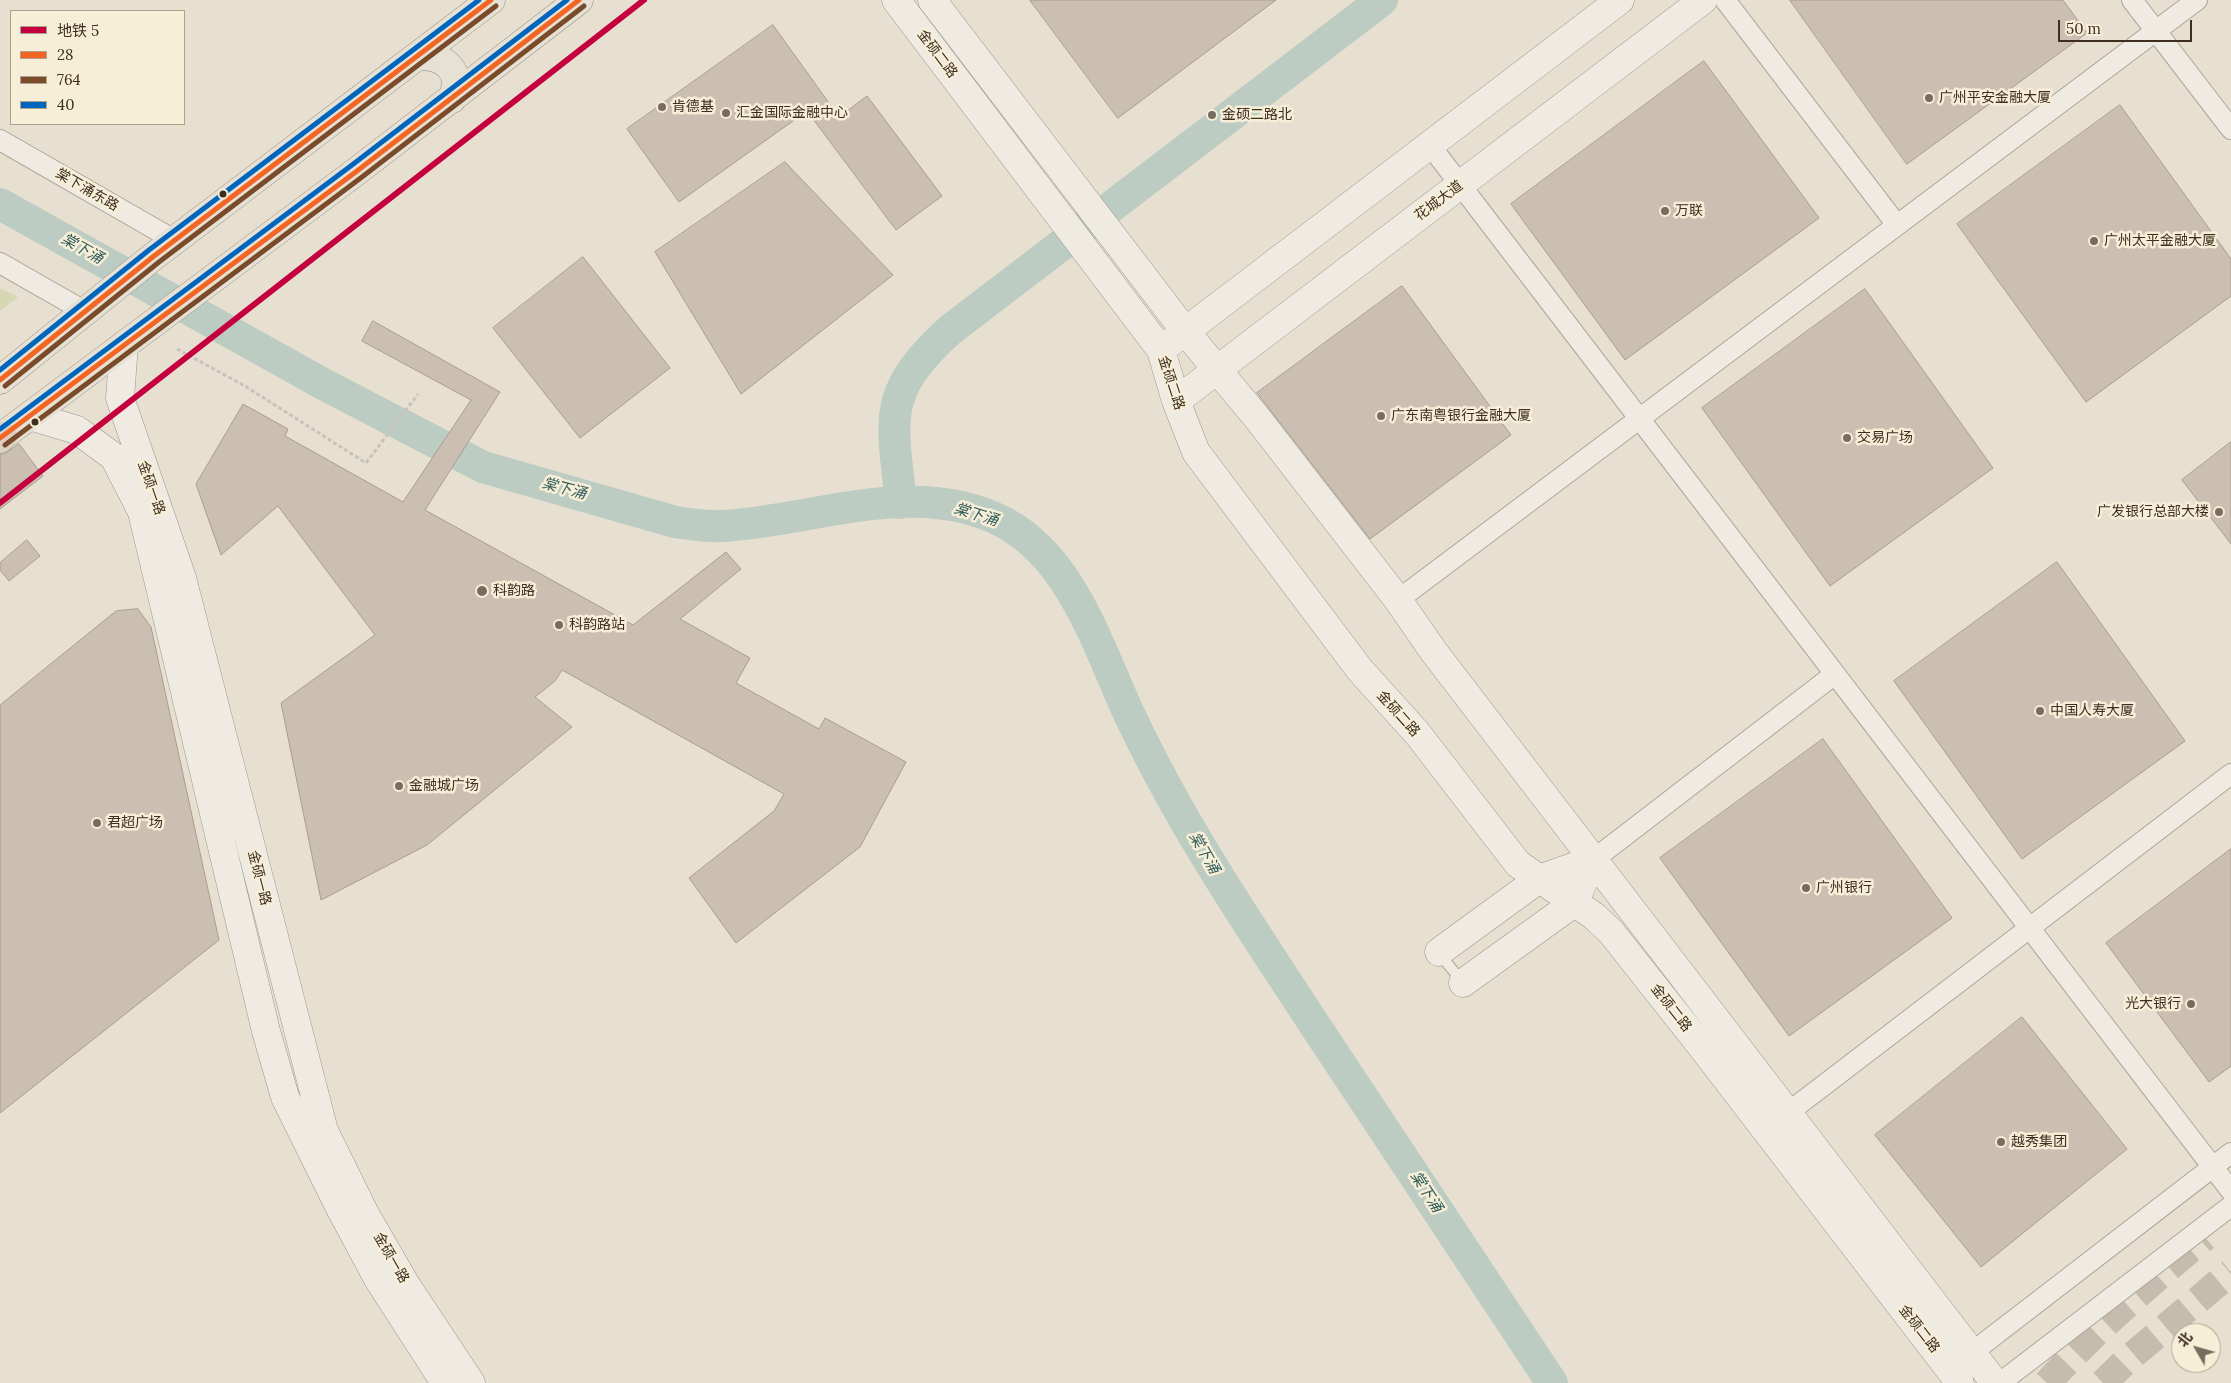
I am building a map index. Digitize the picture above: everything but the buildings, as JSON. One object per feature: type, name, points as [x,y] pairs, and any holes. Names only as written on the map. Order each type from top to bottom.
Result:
[{"type":"main road","points":[[0,380],[164,248],[491,0]]},
{"type":"main road","points":[[1,438],[200,286],[452,100],[579,0]]},
{"type":"main road","points":[[418,56],[436,58],[450,67],[456,84],[452,100]]},
{"type":"street","name":"金硕二路","points":[[896,0],[1161,350],[1176,401],[1190,439],[1204,465],[1360,670],[1417,733],[1512,857],[1539,879],[1599,920],[1611,932],[1766,1130],[1955,1377]]},
{"type":"street","name":"金硕二路","points":[[932,0],[1185,331],[1218,370],[1398,600],[1434,652],[1995,1383]]},
{"type":"street","points":[[1161,350],[1620,0]]},
{"type":"street","name":"花城大道","points":[[1176,401],[1703,0]]},
{"type":"street","points":[[1725,0],[1897,225]]},
{"type":"street","points":[[2132,0],[2231,129]]},
{"type":"street","points":[[1398,600],[2197,0]]},
{"type":"street","name":"棠下涌东路","points":[[0,140],[164,248]]},
{"type":"street","points":[[1429,144],[2231,1191]]},
{"type":"street","points":[[0,263],[91,305]]},
{"type":"street","name":"金硕一路","points":[[124,345],[120,398],[182,578],[324,1131],[366,1214],[402,1278],[471,1383]]},
{"type":"street","name":"金硕一路","points":[[30,416],[77,430],[114,458],[142,512],[266,1030],[285,1097],[378,1279],[445,1383]]},
{"type":"street","points":[[1439,952],[1539,879],[1593,860],[1835,674]]},
{"type":"street","points":[[1766,1130],[2231,774]]},
{"type":"street","points":[[1463,983],[1574,903],[1593,860]]},
{"type":"street","points":[[1955,1377],[1972,1353],[2231,1153]]},
{"type":"street","points":[[2000,1383],[2231,1206]]},
{"type":"lane","points":[[1439,952],[1463,983]]},
{"type":"path","points":[[177,349],[245,386],[366,463],[418,394]]},
{"type":"green space","points":[[0,288],[18,297],[0,311]]},
{"type":"waterway","points":[[901,503],[895,449],[894,427],[896,408],[902,390],[912,372],[928,352],[950,330],[1382,0]]},
{"type":"waterway","name":"棠下涌","points":[[0,204],[325,385],[483,467],[675,522],[723,526],[758,523],[865,505],[901,502],[936,503],[971,509],[1005,523],[1029,540],[1050,561],[1068,585],[1083,611],[1152,761],[1196,840],[1268,954],[1552,1383]]},
{"type":"tunnel","points":[[2047,1383],[2124,1307],[2205,1237]]},
{"type":"tunnel","points":[[2103,1383],[2126,1361],[2231,1272]]},
{"type":"metro line","name":"5","points":[[0,503],[644,0]]},
{"type":"transit line","name":"40","points":[[0,370],[149,250],[479,0]]},
{"type":"transit line","name":"28","points":[[0,380],[154,256],[491,0]]},
{"type":"transit line","name":"40","points":[[0,429],[352,165],[567,0]]},
{"type":"transit line","name":"28","points":[[0,438],[357,171],[579,0]]},
{"type":"transit line","name":"764","points":[[5,386],[159,262],[496,6]]},
{"type":"transit line","name":"764","points":[[5,445],[362,177],[584,6]]},
{"type":"place","name":"广州平安金融大厦","points":[[1929,98]]},
{"type":"place","name":"肯德基","points":[[662,107]]},
{"type":"place","name":"汇金国际金融中心","points":[[726,113]]},
{"type":"place","name":"金硕二路北","points":[[1212,115]]},
{"type":"place","name":"万联","points":[[1665,211]]},
{"type":"place","name":"广州太平金融大厦","points":[[2094,241]]},
{"type":"place","name":"广东南粤银行金融大厦","points":[[1381,416]]},
{"type":"place","name":"交易广场","points":[[1847,438]]},
{"type":"place","name":"广发银行总部大楼","points":[[2219,512]]},
{"type":"place","name":"科韵路","points":[[482,591]]},
{"type":"place","name":"科韵路站","points":[[559,625]]},
{"type":"place","name":"中国人寿大厦","points":[[2040,711]]},
{"type":"place","name":"金融城广场","points":[[399,786]]},
{"type":"place","name":"君超广场","points":[[97,823]]},
{"type":"place","name":"广州银行","points":[[1806,888]]},
{"type":"place","name":"光大银行","points":[[2191,1004]]},
{"type":"place","name":"越秀集团","points":[[2001,1142]]}]
